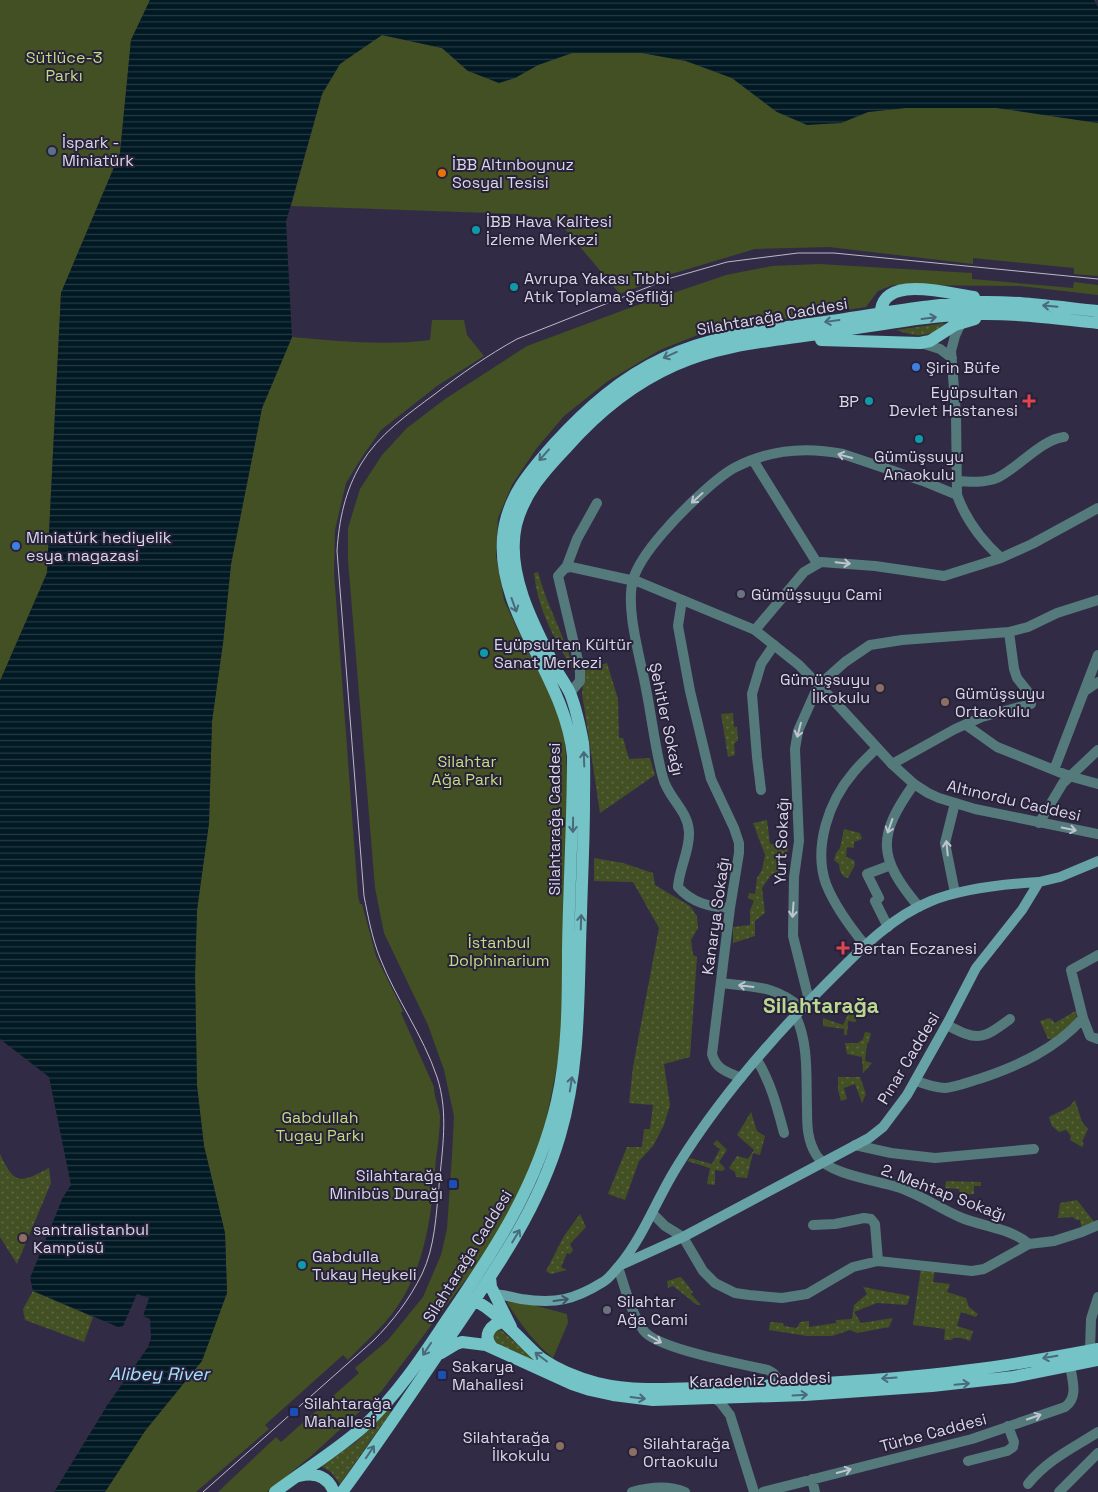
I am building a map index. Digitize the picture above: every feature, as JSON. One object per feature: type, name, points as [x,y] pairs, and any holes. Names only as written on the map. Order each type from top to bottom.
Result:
[{"type":"main road","points":[[897,342],[884,332],[880,319],[882,302],[894,291],[910,289],[944,292],[1000,302]]},
{"type":"main road","name":"Silahtarağa Caddesi","points":[[342,1492],[490,1277],[519,1231],[545,1178],[560,1134],[572,1083],[578,999],[584,762],[581,732],[570,693],[527,607],[515,561],[515,529],[521,510],[533,486],[547,468],[599,413],[640,383],[675,365],[699,356],[732,347],[797,337],[963,302],[1000,302],[1098,311]]},
{"type":"main road","name":"Silahtarağa Caddesi","points":[[275,1492],[363,1426],[386,1403],[413,1369],[503,1236],[535,1172],[547,1140],[558,1099],[566,1028],[573,818],[572,749],[563,709],[517,612],[506,577],[503,539],[505,523],[514,496],[534,467],[591,406],[628,378],[663,358],[689,347],[716,339],[880,319],[984,314],[1022,315],[1098,323]]},
{"type":"main road","points":[[797,337],[815,340],[920,343],[930,341],[949,328],[984,314]]},
{"type":"main road","points":[[495,1294],[508,1295],[520,1299],[555,1302],[572,1298],[606,1280],[635,1244],[677,1167],[741,1078],[809,1000],[865,946],[888,927],[919,906],[933,900],[956,893],[1013,883],[1039,882],[1060,877],[1098,861]]},
{"type":"main road","name":"Pınar Caddesi","points":[[618,1267],[683,1237],[869,1138],[883,1127],[916,1081],[976,968],[1022,910],[1039,882]]},
{"type":"main road","points":[[490,1277],[491,1287],[503,1307],[508,1326],[494,1325],[489,1331],[488,1341],[493,1348]]},
{"type":"main road","points":[[460,1301],[468,1298],[474,1300]]},
{"type":"main road","name":"Karadeniz Caddesi","points":[[474,1300],[508,1326],[535,1353],[553,1366],[599,1383],[654,1389],[784,1386],[970,1370],[1095,1353]]},
{"type":"main road","name":"Karadeniz Caddesi","points":[[436,1356],[462,1342],[477,1344],[493,1348],[572,1384],[601,1393],[653,1400],[805,1395],[974,1383],[1070,1366],[1095,1353]]},
{"type":"main road","points":[[297,1477],[312,1474],[323,1477],[328,1480],[334,1492]]},
{"type":"street","points":[[961,323],[952,344],[956,414],[957,496],[961,508],[980,538],[1000,558]]},
{"type":"street","points":[[920,343],[940,349],[952,358]]},
{"type":"street","points":[[958,481],[982,481],[996,478],[1050,441],[1064,436]]},
{"type":"street","points":[[633,580],[639,567],[653,547],[682,512],[717,480],[735,467],[774,454],[795,450],[830,452],[886,468],[957,496]]},
{"type":"street","points":[[753,460],[817,563]]},
{"type":"street","points":[[570,693],[580,681],[580,669],[558,581],[561,571],[566,568],[577,539],[597,503]]},
{"type":"street","points":[[755,630],[804,572],[817,563],[827,561],[876,566],[944,576],[1000,558],[1032,544],[1098,508]]},
{"type":"street","name":"Altınordu Caddesi","points":[[566,568],[571,567],[633,580],[755,630],[799,665],[892,764],[914,784],[939,798],[1039,823],[1098,834]]},
{"type":"street","name":"Şehitler Sokağı","points":[[633,580],[632,618],[663,780],[687,821],[689,832],[678,887],[683,893],[702,903],[713,907],[730,908]]},
{"type":"street","name":"Kanarya Sokağı","points":[[682,600],[678,626],[690,691],[709,772],[739,843],[712,1054],[714,1063],[720,1068],[741,1078]]},
{"type":"street","points":[[818,686],[845,662],[870,645],[902,640],[1009,632],[1028,627],[1057,612],[1098,600]]},
{"type":"street","points":[[1009,632],[1014,669],[1017,678],[1029,693]]},
{"type":"street","points":[[761,790],[752,694],[761,664],[774,645]]},
{"type":"street","points":[[1054,770],[1098,655]]},
{"type":"street","points":[[1085,691],[1098,682]]},
{"type":"street","name":"Yurt Sokağı","points":[[809,1000],[793,936],[794,877],[799,810],[796,749],[798,731],[818,686]]},
{"type":"street","points":[[892,764],[992,713],[1031,704]]},
{"type":"street","points":[[966,725],[997,747],[1070,776],[1098,784]]},
{"type":"street","points":[[865,946],[849,926],[827,884],[824,873],[823,843],[825,823],[838,795],[852,774],[877,748]]},
{"type":"street","points":[[1039,823],[1063,783],[1098,750]]},
{"type":"street","points":[[914,784],[899,806],[890,825],[887,837],[887,850],[891,865],[900,882],[919,906]]},
{"type":"street","points":[[955,803],[945,843],[956,893]]},
{"type":"street","points":[[888,927],[875,901],[879,898],[867,874],[891,865]]},
{"type":"street","points":[[1098,955],[1071,970],[1083,1018],[1090,1036],[1098,1039]]},
{"type":"street","points":[[721,982],[776,991],[791,1000],[798,1012],[803,1043],[808,1137],[817,1156],[823,1162]]},
{"type":"street","points":[[916,1081],[945,1088],[1010,1069],[1064,1037],[1083,1018]]},
{"type":"street","points":[[947,1025],[966,1035],[977,1036],[994,1030],[1010,1019]]},
{"type":"street","points":[[756,1060],[765,1074],[776,1100],[784,1133]]},
{"type":"street","points":[[855,1145],[891,1153],[935,1158],[1034,1149]]},
{"type":"street","name":"2. Mehtap Sokağı","points":[[823,1162],[861,1179],[881,1181],[901,1188],[962,1218],[1019,1236],[1029,1244]]},
{"type":"street","points":[[652,1213],[665,1226],[683,1237],[703,1271],[715,1283],[734,1293],[770,1298],[807,1294],[853,1267],[878,1261],[972,1271],[984,1269],[1029,1244],[1054,1241],[1098,1225]]},
{"type":"street","points":[[812,1225],[835,1224],[871,1218],[875,1224],[878,1261]]},
{"type":"street","points":[[618,1267],[637,1319],[645,1332],[652,1338],[661,1343],[713,1358],[768,1370],[784,1386]]},
{"type":"street","points":[[1095,1353],[1091,1319],[1098,1297]]},
{"type":"street","name":"Türbe Caddesi","points":[[763,1492],[972,1439],[1065,1407],[1071,1402],[1073,1387],[1070,1366]]},
{"type":"street","points":[[730,1415],[734,1401],[741,1397]]},
{"type":"street","points":[[714,1398],[720,1402],[730,1415],[754,1492]]},
{"type":"street","points":[[968,1461],[1007,1451],[1013,1447],[1014,1442],[1008,1426]]},
{"type":"street","points":[[1028,1484],[1037,1472],[1055,1458],[1098,1432]]},
{"type":"street","points":[[1059,1492],[1098,1453]]},
{"type":"street","points":[[812,1479],[816,1492]]},
{"type":"street","points":[[632,1492],[647,1488],[671,1488],[685,1492]]},
{"type":"green space","name":"Sütlüce-3 Parkı","points":[[0,0],[150,0],[131,40],[120,153],[61,293],[47,573],[0,681]]},
{"type":"green space","points":[[382,35],[442,48],[468,71],[515,78],[538,65],[572,53],[642,53],[686,61],[732,78],[777,112],[841,123],[868,112],[905,108],[997,108],[1098,123],[1098,276],[1074,274],[1074,268],[973,258],[973,264],[829,247],[755,249],[668,275],[620,294],[558,221],[515,214],[291,206],[322,94],[341,62]]},
{"type":"green space","name":"Silahtar Ağa Parkı","points":[[819,264],[972,273],[972,279],[1073,288],[1074,282],[1098,285],[1098,295],[1020,286],[893,285],[878,291],[866,307],[708,331],[660,350],[608,381],[564,416],[536,449],[512,485],[498,518],[496,556],[504,600],[526,648],[544,680],[565,737],[569,817],[560,1051],[544,1131],[529,1173],[489,1249],[380,1393],[310,1457],[267,1492],[218,1492],[276,1437],[281,1442],[359,1373],[355,1368],[388,1340],[423,1297],[441,1255],[447,1229],[454,1116],[444,1070],[428,1025],[384,933],[375,888],[348,560],[348,528],[360,489],[382,455],[407,428],[445,399],[527,346],[726,275],[772,266]]},
{"type":"green space","name":"Gabdullah Tugay Parkı","points":[[432,320],[464,320],[467,335],[484,356],[437,386],[381,430],[362,457],[346,483],[335,530],[334,572],[358,896],[360,904],[362,904],[376,956],[403,1011],[401,1013],[434,1087],[440,1116],[430,1216],[421,1254],[407,1290],[397,1307],[380,1328],[348,1360],[343,1355],[265,1425],[269,1429],[196,1492],[105,1492],[215,1324],[227,1293],[225,1233],[204,1146],[197,1086],[195,975],[197,910],[209,823],[212,721],[223,643],[231,564],[262,408],[292,337],[378,343],[430,340]]},
{"type":"green space","points":[[945,323],[933,332],[922,335],[896,330]]},
{"type":"green space","points":[[538,572],[575,673],[549,626],[539,601],[534,573]]},
{"type":"green space","points":[[607,663],[618,699],[619,738],[623,738],[629,759],[650,758],[655,775],[600,813],[582,693],[585,669]]},
{"type":"green space","points":[[733,713],[734,727],[737,727],[738,740],[734,744],[735,755],[728,757],[721,714]]},
{"type":"green space","points":[[767,820],[770,844],[787,845],[788,851],[781,856],[780,871],[771,875],[762,888],[765,913],[755,921],[755,936],[733,943],[733,927],[750,925],[750,910],[754,901],[748,898],[749,893],[755,894],[757,878],[762,870],[765,855],[753,823]]},
{"type":"green space","points":[[844,829],[860,833],[862,839],[854,842],[854,848],[847,847],[846,857],[854,860],[855,865],[848,878],[844,877],[840,871],[839,864],[834,860],[840,848]]},
{"type":"green space","points":[[594,858],[623,863],[653,873],[655,885],[690,906],[697,916],[698,928],[691,940],[693,955],[697,957],[690,1057],[664,1064],[670,1105],[664,1125],[653,1146],[639,1161],[625,1200],[608,1194],[627,1147],[642,1147],[644,1129],[650,1129],[653,1105],[629,1103],[633,1067],[659,928],[633,882],[594,881]]},
{"type":"green space","points":[[854,1002],[856,1022],[848,1021],[847,1035],[844,1035],[844,1029],[823,1026],[823,1018],[843,1025]]},
{"type":"green space","points":[[1077,1010],[1076,1021],[1057,1039],[1048,1039],[1040,1021],[1050,1018],[1055,1023]]},
{"type":"green space","points":[[865,1032],[871,1033],[867,1044],[865,1061],[872,1063],[863,1073],[862,1057],[847,1054],[845,1043],[858,1043],[863,1039]]},
{"type":"green space","points":[[838,1077],[860,1077],[866,1094],[862,1103],[855,1084],[844,1088],[847,1099],[841,1101],[838,1090]]},
{"type":"green space","points":[[1075,1100],[1082,1122],[1088,1129],[1082,1142],[1084,1144],[1082,1147],[1070,1140],[1071,1136],[1066,1130],[1059,1132],[1052,1126],[1049,1117],[1069,1107]]},
{"type":"green space","points":[[751,1112],[757,1131],[765,1136],[760,1155],[753,1153],[747,1178],[736,1177],[735,1172],[729,1168],[737,1156],[748,1159],[754,1150],[737,1135]]},
{"type":"green space","points":[[717,1140],[727,1150],[719,1162],[725,1168],[723,1171],[715,1170],[715,1185],[707,1184],[710,1168],[687,1161],[690,1158],[712,1164],[720,1149],[713,1144]]},
{"type":"green space","points":[[0,1154],[10,1172],[19,1179],[31,1177],[49,1168],[51,1183],[17,1264],[0,1237]]},
{"type":"green space","points":[[946,1181],[981,1182],[981,1186],[974,1186],[974,1194],[960,1195],[959,1189],[945,1188]]},
{"type":"green space","points":[[1077,1200],[1095,1223],[1082,1230],[1080,1220],[1076,1220],[1073,1217],[1058,1218],[1060,1203]]},
{"type":"green space","points":[[580,1214],[586,1227],[570,1244],[573,1250],[570,1254],[567,1253],[561,1267],[567,1270],[551,1274],[546,1271],[564,1236]]},
{"type":"green space","points":[[921,1268],[935,1270],[933,1282],[950,1284],[947,1292],[966,1298],[969,1307],[978,1314],[976,1317],[961,1312],[957,1326],[973,1331],[970,1341],[962,1338],[944,1340],[945,1329],[913,1325]]},
{"type":"green space","points":[[681,1277],[693,1292],[691,1294],[701,1305],[697,1305],[673,1286],[668,1288],[667,1281]]},
{"type":"green space","points":[[863,1287],[910,1296],[907,1305],[877,1303],[854,1312],[861,1323],[893,1318],[889,1327],[857,1333],[850,1330],[832,1336],[807,1336],[769,1330],[770,1322],[783,1323],[784,1326],[797,1328],[800,1322],[809,1321],[809,1327],[836,1323],[836,1320],[852,1319],[854,1305],[867,1294]]},
{"type":"green space","points":[[33,1291],[93,1317],[84,1342],[25,1320],[23,1309]]},
{"type":"green space","points":[[508,1301],[518,1301],[567,1314],[568,1323],[553,1358],[528,1332],[507,1303]]},
{"type":"green space","points":[[500,1329],[537,1361],[536,1364],[506,1350],[494,1341],[494,1334]]},
{"type":"green space","points":[[387,1410],[391,1412],[340,1484],[331,1472],[321,1466],[356,1442]]},
{"type":"water","name":"Alibey River","points":[[150,0],[1094,0],[1098,7],[1098,123],[997,108],[905,108],[868,112],[841,123],[807,125],[777,112],[732,78],[686,61],[642,53],[572,53],[538,65],[515,78],[499,83],[468,71],[442,48],[382,35],[340,64],[322,94],[286,222],[292,337],[262,408],[231,564],[223,643],[212,721],[209,823],[197,910],[195,975],[197,1086],[204,1146],[225,1233],[227,1293],[202,1361],[145,1431],[105,1492],[54,1492],[108,1404],[148,1347],[151,1338],[150,1319],[143,1316],[149,1298],[137,1294],[123,1326],[118,1327],[33,1291],[30,1278],[63,1197],[71,1185],[49,1077],[0,1039],[0,681],[47,573],[61,293],[120,153],[131,40]]},
{"type":"tram line","points":[[203,1492],[373,1341],[387,1326],[400,1310],[422,1274],[430,1253],[434,1231],[444,1132],[441,1091],[424,1046],[380,958],[372,935],[364,896],[337,551],[339,528],[347,495],[355,474],[368,453],[385,434],[414,409],[475,365],[517,339],[671,278],[727,262],[798,253],[834,253],[1098,279]]},
{"type":"place","name":"İspark - Miniatürk","points":[[52,151]]},
{"type":"place","name":"İBB Altınboynuz Sosyal Tesisi","points":[[442,173]]},
{"type":"place","name":"İBB Hava Kalitesi İzleme Merkezi","points":[[476,230]]},
{"type":"place","name":"Avrupa Yakası Tıbbi Atık Toplama Şefliği","points":[[514,287]]},
{"type":"place","name":"Şirin Büfe","points":[[916,367]]},
{"type":"place","name":"BP","points":[[869,401]]},
{"type":"place","name":"Eyüpsultan Devlet Hastanesi","points":[[1029,401]]},
{"type":"place","name":"Gümüşsuyu Anaokulu","points":[[919,439]]},
{"type":"place","name":"Miniatürk hediyelik esya magazasi","points":[[16,546]]},
{"type":"place","name":"Gümüşsuyu Cami","points":[[741,594]]},
{"type":"place","name":"Eyüpsultan Kültür Sanat Merkezi","points":[[484,653]]},
{"type":"place","name":"Gümüşsuyu İlkokulu","points":[[880,688]]},
{"type":"place","name":"Gümüşsuyu Ortaokulu","points":[[945,702]]},
{"type":"place","name":"Bertan Eczanesi","points":[[843,948]]},
{"type":"place","name":"Silahtarağa Minibüs Durağı","points":[[453,1184]]},
{"type":"place","name":"santralistanbul Kampüsü","points":[[23,1238]]},
{"type":"place","name":"Gabdulla Tukay Heykeli","points":[[302,1265]]},
{"type":"place","name":"Silahtar Ağa Cami","points":[[607,1310]]},
{"type":"place","name":"Sakarya Mahallesi","points":[[442,1375]]},
{"type":"place","name":"Silahtarağa Mahallesi","points":[[294,1412]]},
{"type":"place","name":"Silahtarağa İlkokulu","points":[[560,1446]]},
{"type":"place","name":"Silahtarağa Ortaokulu","points":[[633,1452]]},
{"type":"district","name":"Silahtarağa","points":[[821,1006]]},
{"type":"park label","name":"İstanbul Dolphinarium","points":[[499,951]]}]
